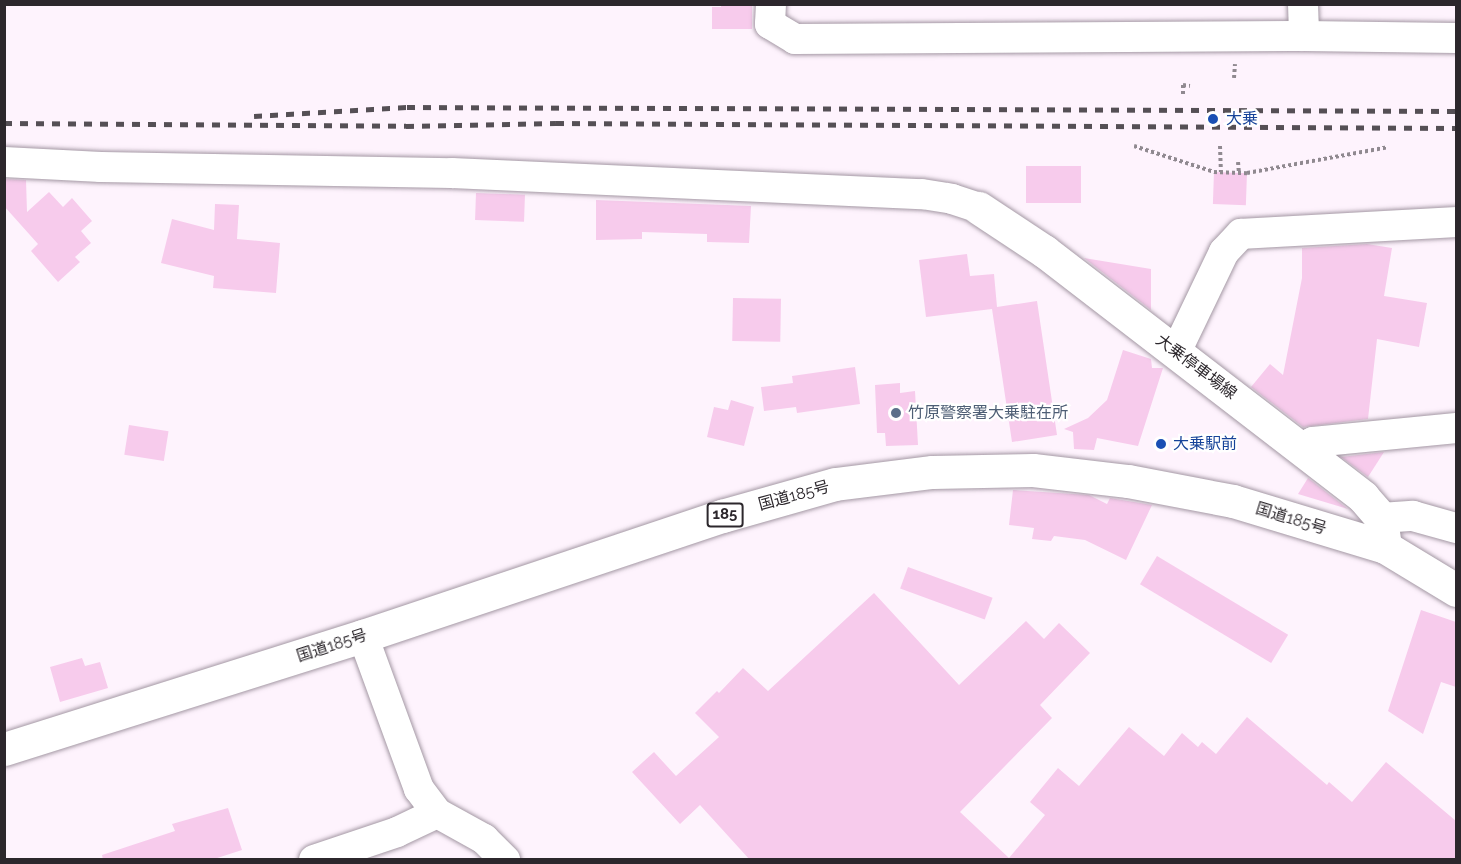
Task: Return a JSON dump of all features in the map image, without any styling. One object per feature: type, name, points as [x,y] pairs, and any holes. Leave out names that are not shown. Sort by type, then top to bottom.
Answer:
[{"type":"main road","name":"大乗停車場線","points":[[979,208],[1044,251],[1302,447],[1363,497],[1383,532]]},
{"type":"main road","name":"国道185号","points":[[4,749],[363,636],[722,516],[835,484],[932,472],[1033,470],[1128,481],[1383,532],[1456,590]]},
{"type":"street","points":[[771,4],[770,24],[795,39],[1304,36],[1456,38]]},
{"type":"street","points":[[1303,4],[1304,36]]},
{"type":"street","points":[[4,162],[101,167],[452,173],[922,194],[952,199],[979,208]]},
{"type":"street","points":[[1176,352],[1224,252],[1241,234],[1456,222]]},
{"type":"street","points":[[1302,447],[1313,442],[1456,428]]},
{"type":"street","points":[[1383,532],[1413,516],[1456,528]]},
{"type":"street","points":[[363,636],[419,789],[437,813],[484,839],[505,860]]},
{"type":"street","points":[[314,860],[397,832],[437,813]]},
{"type":"path","points":[[1183,94],[1183,85],[1190,86]]},
{"type":"path","points":[[1134,146],[1221,172],[1239,173],[1388,147]]},
{"type":"path","points":[[1220,146],[1221,172]]},
{"type":"path","points":[[1238,162],[1239,173]]},
{"type":"building","points":[[721,4],[752,4],[752,29],[712,29],[712,7],[721,7]]},
{"type":"building","points":[[1026,166],[1081,166],[1081,203],[1026,203]]},
{"type":"building","name":"大乗","points":[[1214,172],[1247,173],[1246,205],[1213,204]]},
{"type":"building","points":[[4,179],[26,180],[27,212],[49,192],[63,207],[72,198],[92,221],[81,231],[91,243],[75,257],[80,262],[58,282],[31,251],[38,244],[4,206]]},
{"type":"building","points":[[476,193],[525,195],[524,222],[475,220]]},
{"type":"building","points":[[596,200],[751,206],[749,243],[707,242],[707,234],[642,232],[642,239],[596,240]]},
{"type":"building","points":[[215,204],[239,205],[237,239],[280,243],[276,293],[213,288],[214,276],[161,263],[172,219],[214,230]]},
{"type":"building","points":[[1367,244],[1392,248],[1384,296],[1427,303],[1419,347],[1377,339],[1368,419],[1303,427],[1251,387],[1270,364],[1283,375],[1302,278],[1302,248]]},
{"type":"building","points":[[967,254],[970,276],[994,274],[997,307],[1037,301],[1057,435],[1012,442],[992,309],[926,317],[919,260]]},
{"type":"building","points":[[1084,258],[1151,269],[1151,310]]},
{"type":"building","points":[[733,298],[781,299],[780,342],[732,341]]},
{"type":"building","points":[[1123,350],[1151,359],[1152,368],[1163,368],[1138,446],[1097,438],[1094,450],[1074,449],[1073,432],[1064,429],[1088,418],[1107,400]]},
{"type":"building","points":[[855,367],[860,404],[797,413],[796,407],[764,411],[761,387],[793,383],[792,376]]},
{"type":"building","name":"竹原警察署大乗駐在所","points":[[900,383],[900,393],[915,391],[918,445],[886,446],[885,433],[877,433],[875,385]]},
{"type":"building","points":[[731,400],[754,407],[744,446],[707,437],[714,407],[728,410]]},
{"type":"building","points":[[129,425],[169,431],[164,461],[124,455]]},
{"type":"building","points":[[1384,452],[1368,477],[1341,457]]},
{"type":"building","points":[[1308,478],[1348,509],[1298,494]]},
{"type":"building","points":[[1013,490],[1089,495],[1107,504],[1110,498],[1152,505],[1126,560],[1085,540],[1054,536],[1051,541],[1032,539],[1034,528],[1009,525]]},
{"type":"building","points":[[1157,556],[1288,635],[1271,663],[1140,584]]},
{"type":"building","points":[[908,567],[993,598],[985,619],[900,589]]},
{"type":"building","points":[[874,593],[959,685],[1026,621],[1044,639],[1059,623],[1090,653],[1040,705],[1052,718],[960,812],[1009,858],[1045,815],[1030,802],[1058,768],[1079,786],[1129,727],[1164,756],[1182,733],[1198,747],[1202,742],[1216,754],[1247,717],[1327,785],[1329,782],[1352,802],[1386,762],[1456,821],[1456,860],[750,860],[700,805],[680,824],[632,772],[654,752],[676,776],[719,737],[695,713],[717,691],[719,693],[743,668],[768,691]]},
{"type":"building","points":[[1421,610],[1456,622],[1456,687],[1441,682],[1423,734],[1388,711]]},
{"type":"building","points":[[82,658],[85,666],[100,662],[108,688],[60,702],[50,667]]},
{"type":"building","points":[[228,808],[242,850],[211,860],[103,860],[102,855],[175,831],[172,824]]},
{"type":"railway","points":[[254,116],[407,107],[1456,111]]},
{"type":"railway","points":[[4,123],[406,126],[556,123],[1456,128]]},
{"type":"place","name":"大乗","points":[[1213,119]]},
{"type":"place","name":"竹原警察署大乗駐在所","points":[[896,413]]},
{"type":"place","name":"大乗駅前","points":[[1161,444]]}]
